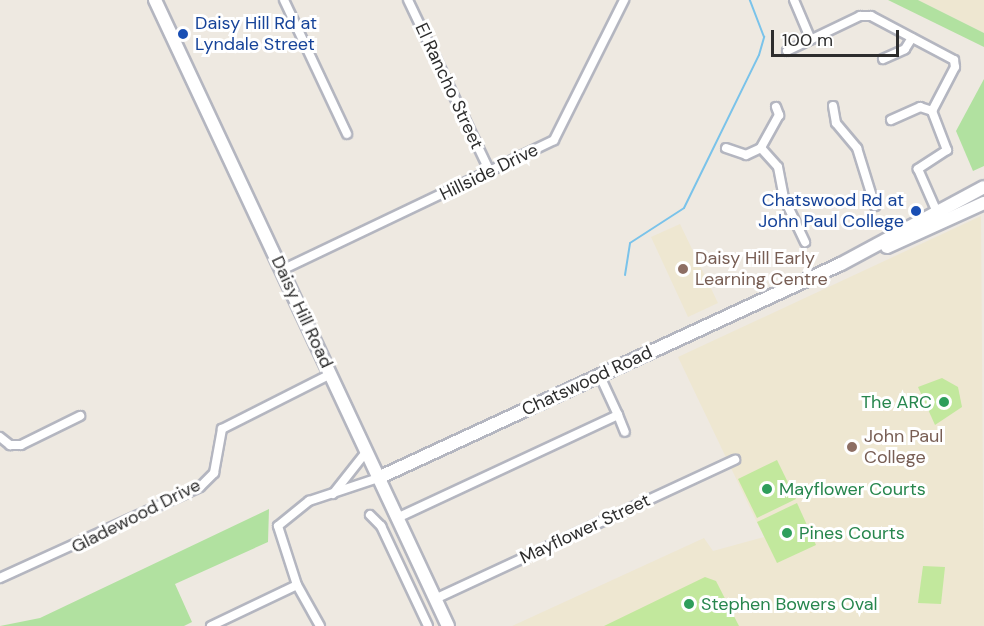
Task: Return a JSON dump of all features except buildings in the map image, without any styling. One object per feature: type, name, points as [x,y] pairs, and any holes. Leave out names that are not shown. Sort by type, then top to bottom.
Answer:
[{"type":"main road","name":"Daisy Hill Road","points":[[155,0],[448,626]]},
{"type":"main road","name":"Chatswood Road","points":[[841,264],[936,210],[984,187]]},
{"type":"main road","name":"Chatswood Road","points":[[378,478],[841,264],[984,203]]},
{"type":"street","points":[[284,0],[347,134]]},
{"type":"street","name":"El Rancho Street","points":[[408,0],[490,172]]},
{"type":"street","name":"Hillside Drive","points":[[282,270],[554,140],[624,0]]},
{"type":"street","points":[[794,0],[811,40]]},
{"type":"street","points":[[787,51],[865,15],[956,63],[932,111]]},
{"type":"street","points":[[883,59],[905,49],[912,38]]},
{"type":"street","points":[[833,106],[836,123],[857,148],[875,206]]},
{"type":"street","points":[[726,148],[746,155],[761,147],[779,115],[776,107]]},
{"type":"street","points":[[891,120],[920,107],[932,111],[948,147],[918,169],[936,210]]},
{"type":"street","points":[[761,147],[778,167],[784,198],[805,242]]},
{"type":"street","name":"Gladewood Drive","points":[[0,578],[200,488],[214,473],[222,429],[331,374]]},
{"type":"street","points":[[599,374],[626,432]]},
{"type":"street","points":[[397,518],[618,415]]},
{"type":"street","points":[[0,436],[10,445],[21,445],[80,416]]},
{"type":"street","points":[[333,494],[366,452]]},
{"type":"street","name":"Mayflower Street","points":[[435,599],[735,460]]},
{"type":"street","name":"Chatswood Road","points":[[297,585],[277,532],[282,519],[298,507],[378,478]]},
{"type":"street","points":[[370,515],[381,526],[428,626]]},
{"type":"street","points":[[211,626],[297,585],[320,626]]},
{"type":"shaded area","points":[[918,0],[984,0],[984,33]]},
{"type":"shaded area","name":"John Paul College","points":[[981,216],[984,626],[512,626],[704,538],[713,551],[764,537],[678,357]]},
{"type":"shaded area","name":"Daisy Hill Early Learning Centre","points":[[680,224],[718,303],[688,317],[651,237]]},
{"type":"green space","points":[[888,0],[918,0],[984,33],[984,47]]},
{"type":"green space","points":[[984,79],[984,166],[973,171],[956,131]]},
{"type":"green space","name":"The ARC","points":[[942,378],[958,387],[962,407],[935,425],[918,387]]},
{"type":"green space","name":"Mayflower Courts","points":[[777,460],[796,499],[757,518],[738,479]]},
{"type":"green space","name":"Pines Courts","points":[[797,503],[816,545],[777,563],[757,522]]},
{"type":"green space","points":[[269,509],[268,542],[175,584],[192,622],[184,626],[0,626],[40,618]]},
{"type":"green space","points":[[923,566],[945,567],[941,604],[918,603]]},
{"type":"green space","name":"Stephen Bowers Oval","points":[[705,577],[716,581],[739,626],[604,626]]},
{"type":"waterway","points":[[625,275],[630,243],[684,208],[759,55],[764,37],[750,0]]},
{"type":"place","name":"Daisy Hill Rd at Lyndale Street","points":[[183,34]]},
{"type":"place","name":"Chatswood Rd at John Paul College","points":[[916,211]]},
{"type":"place","name":"Daisy Hill Early Learning Centre","points":[[683,269]]},
{"type":"place","name":"The ARC","points":[[944,402]]},
{"type":"place","name":"John Paul College","points":[[852,447]]},
{"type":"place","name":"Mayflower Courts","points":[[767,489]]},
{"type":"place","name":"Pines Courts","points":[[787,533]]},
{"type":"place","name":"Stephen Bowers Oval","points":[[689,604]]}]
